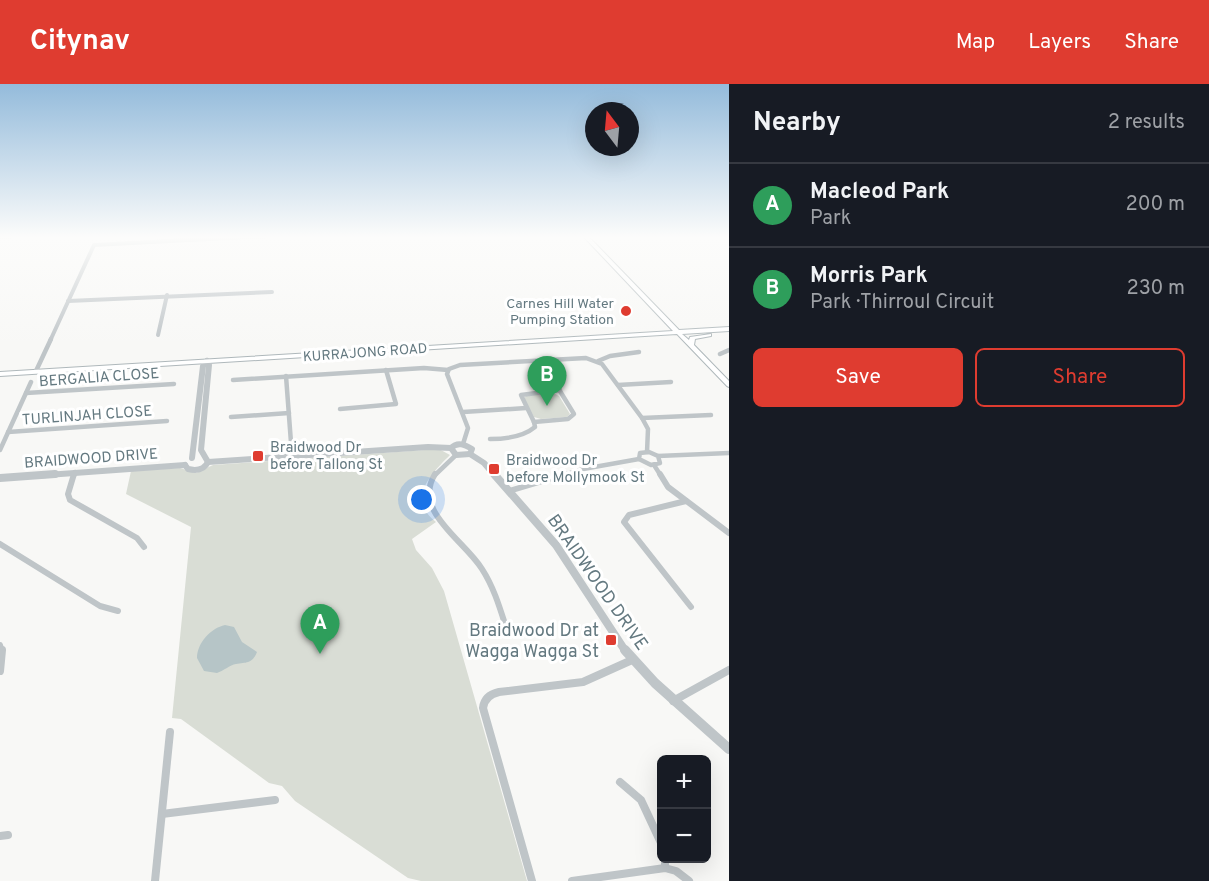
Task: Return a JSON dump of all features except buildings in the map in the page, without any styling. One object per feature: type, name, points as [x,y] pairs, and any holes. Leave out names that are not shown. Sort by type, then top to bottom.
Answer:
[{"type":"main road","points":[[621,273],[729,385]]},
{"type":"main road","points":[[691,345],[692,338],[728,329]]},
{"type":"main road","name":"KURRAJONG ROAD","points":[[0,374],[728,329]]},
{"type":"street","points":[[36,371],[81,273]]},
{"type":"street","points":[[68,301],[272,292]]},
{"type":"street","points":[[159,335],[167,295]]},
{"type":"street","points":[[720,354],[729,350]]},
{"type":"street","points":[[598,361],[610,356],[639,352]]},
{"type":"street","points":[[233,380],[432,367],[448,370],[457,365],[586,358],[598,361],[642,418],[648,429],[647,452]]},
{"type":"street","points":[[534,422],[572,417],[573,412],[541,360]]},
{"type":"street","points":[[185,465],[192,458],[195,447],[203,366],[207,361]]},
{"type":"street","points":[[206,460],[201,450],[209,366],[207,361]]},
{"type":"street","points":[[340,409],[396,404],[386,370]]},
{"type":"street","points":[[192,458],[206,460],[428,447],[451,448],[454,445],[464,444],[468,428],[447,374],[448,370]]},
{"type":"street","points":[[286,376],[292,456]]},
{"type":"street","points":[[618,385],[671,381]]},
{"type":"street","points":[[0,450],[31,382]]},
{"type":"street","name":"BERGALIA CLOSE","points":[[26,393],[174,384]]},
{"type":"street","points":[[490,438],[502,438],[531,431],[534,428],[534,422],[520,396],[560,390]]},
{"type":"street","points":[[463,412],[526,408]]},
{"type":"street","points":[[231,417],[289,412]]},
{"type":"street","points":[[642,418],[700,413],[711,415]]},
{"type":"street","name":"TURLINJAH CLOSE","points":[[8,432],[167,421]]},
{"type":"street","name":"BRAIDWOOD DRIVE","points":[[464,444],[471,447],[470,454],[484,463],[555,543],[574,571],[595,610],[632,660],[674,701],[729,749]]},
{"type":"street","points":[[451,448],[456,455]]},
{"type":"street","points":[[639,459],[640,453],[647,452],[658,456],[729,453]]},
{"type":"street","points":[[470,454],[456,455],[437,472],[430,483],[428,502],[436,518],[462,542],[479,564],[495,591],[505,624]]},
{"type":"street","points":[[509,491],[583,469],[639,459],[646,464],[654,465],[660,463],[658,456]]},
{"type":"street","name":"BRAIDWOOD DRIVE","points":[[0,478],[185,465],[191,470],[199,470],[206,467],[206,460]]},
{"type":"street","points":[[654,465],[668,487],[729,533]]},
{"type":"street","points":[[75,472],[68,494],[70,500],[137,538],[144,547]]},
{"type":"street","points":[[686,501],[629,515],[624,522],[691,608]]},
{"type":"street","points":[[0,544],[100,606],[118,611]]},
{"type":"street","points":[[0,645],[3,655],[0,671]]},
{"type":"street","points":[[532,881],[483,708],[484,701],[495,693],[583,682],[632,660]]},
{"type":"street","points":[[674,701],[729,670]]},
{"type":"street","points":[[155,881],[170,732]]},
{"type":"street","points":[[620,782],[641,800],[657,834]]},
{"type":"street","points":[[162,814],[275,800]]},
{"type":"street","points":[[572,881],[665,863],[689,881]]},
{"type":"shaded area","points":[[553,393],[559,396],[570,414],[567,417],[541,419],[534,417],[524,398],[527,395]]},
{"type":"shaded area","points":[[439,449],[450,455],[429,478],[422,496],[427,513],[436,522],[412,539],[416,550],[432,568],[444,591],[527,881],[421,881],[408,878],[295,801],[282,786],[269,783],[181,719],[172,718],[191,527],[126,494],[131,471],[180,468],[196,473],[213,465]]},
{"type":"shaded area","points":[[225,625],[234,627],[242,642],[257,652],[249,662],[234,665],[217,673],[204,671],[197,658],[199,647],[210,633]]},
{"type":"place","name":"Carnes Hill Water Pumping Station","points":[[626,311]]},
{"type":"place","name":"Morris Park","points":[[547,406]]},
{"type":"place","name":"Braidwood Dr before Tallong St","points":[[258,456]]},
{"type":"place","name":"Braidwood Dr before Mollymook St","points":[[494,469]]},
{"type":"place","name":"Braidwood Dr at Wagga Wagga St","points":[[611,640]]},
{"type":"place","name":"Macleod Park","points":[[320,654]]}]
